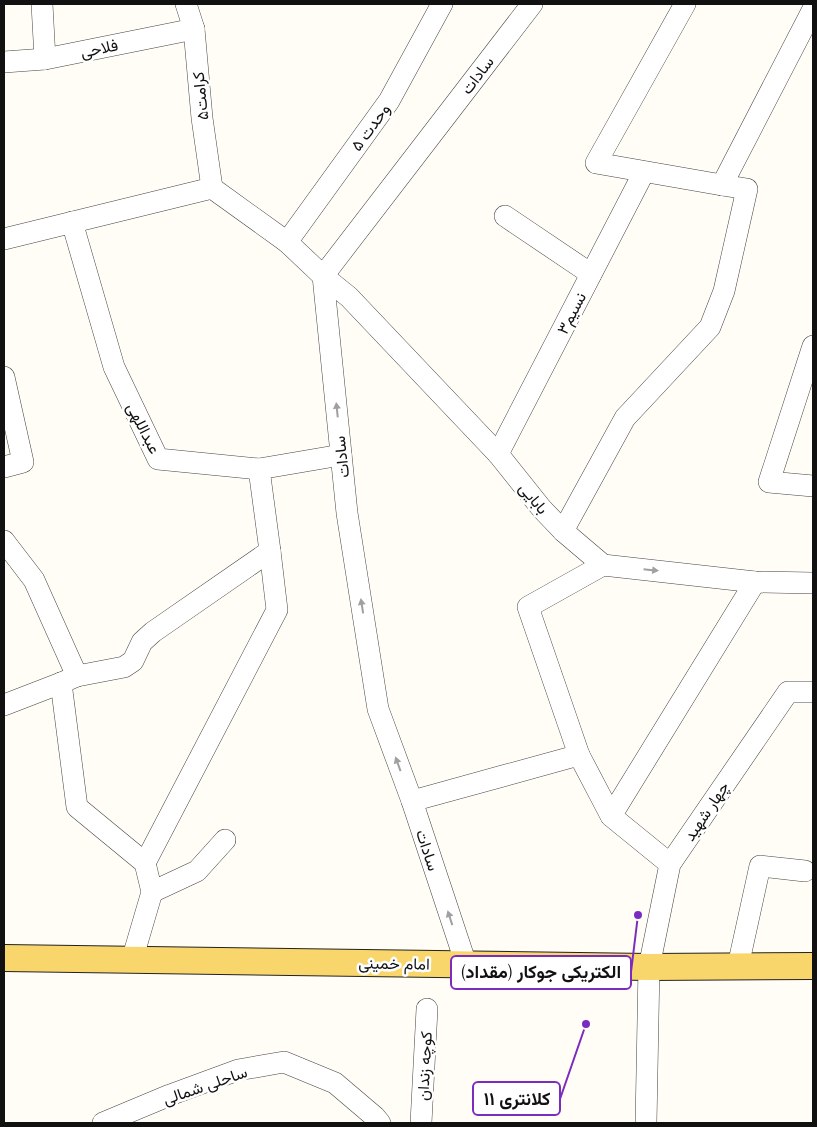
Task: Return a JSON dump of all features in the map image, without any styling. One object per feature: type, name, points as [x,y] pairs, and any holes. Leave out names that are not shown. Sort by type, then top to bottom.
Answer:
[{"type":"main road","name":"امام خمینی","points":[[4,958],[649,967],[813,966]]},
{"type":"street","points":[[42,4],[45,59]]},
{"type":"street","name":"کرامت۵","points":[[186,4],[194,29],[202,118],[212,188]]},
{"type":"street","name":"وحدت ۵","points":[[287,242],[389,101],[442,4]]},
{"type":"street","name":"سادات","points":[[466,964],[412,801],[378,709],[347,513],[323,276],[532,4]]},
{"type":"street","points":[[563,531],[625,418],[710,328],[724,291],[747,189],[596,163],[685,4]]},
{"type":"street","points":[[722,185],[813,9]]},
{"type":"street","name":"فلاحی","points":[[4,62],[45,59],[194,29]]},
{"type":"street","name":"نسیم۳","points":[[498,454],[644,172]]},
{"type":"street","points":[[4,239],[212,188]]},
{"type":"street","name":"بابایی","points":[[212,188],[287,242],[323,276],[348,296],[498,454],[542,509],[563,531],[603,565]]},
{"type":"street","points":[[505,216],[591,274]]},
{"type":"street","name":"عبداللهی","points":[[72,222],[114,367],[158,459],[259,469],[341,455]]},
{"type":"street","points":[[813,346],[770,482],[813,486]]},
{"type":"street","points":[[4,377],[23,462],[4,467]]},
{"type":"street","points":[[145,863],[277,610],[259,469]]},
{"type":"street","points":[[4,541],[34,580],[69,680],[77,807],[145,863],[152,892],[132,960]]},
{"type":"street","points":[[4,704],[69,680],[124,667],[133,661],[142,642],[153,632],[270,552]]},
{"type":"street","points":[[670,864],[612,816],[580,755],[528,607],[603,565],[755,582],[813,583]]},
{"type":"street","points":[[612,816],[755,582]]},
{"type":"street","name":"چهار شهید","points":[[646,1123],[649,967],[670,864],[788,692],[813,692]]},
{"type":"street","points":[[412,801],[580,755]]},
{"type":"street","points":[[152,892],[197,871],[225,840]]},
{"type":"street","points":[[738,966],[760,866],[806,871]]},
{"type":"street","name":"کوچه زندان","points":[[421,1123],[427,1009]]},
{"type":"street","name":"ساحلی شمالی","points":[[103,1123],[238,1070],[284,1062],[335,1082],[380,1123]]},
{"type":"place","name":"الکتریکی جوکار (مقداد)","points":[[638,915]]},
{"type":"place","name":"کلانتری ۱۱","points":[[586,1024]]}]
